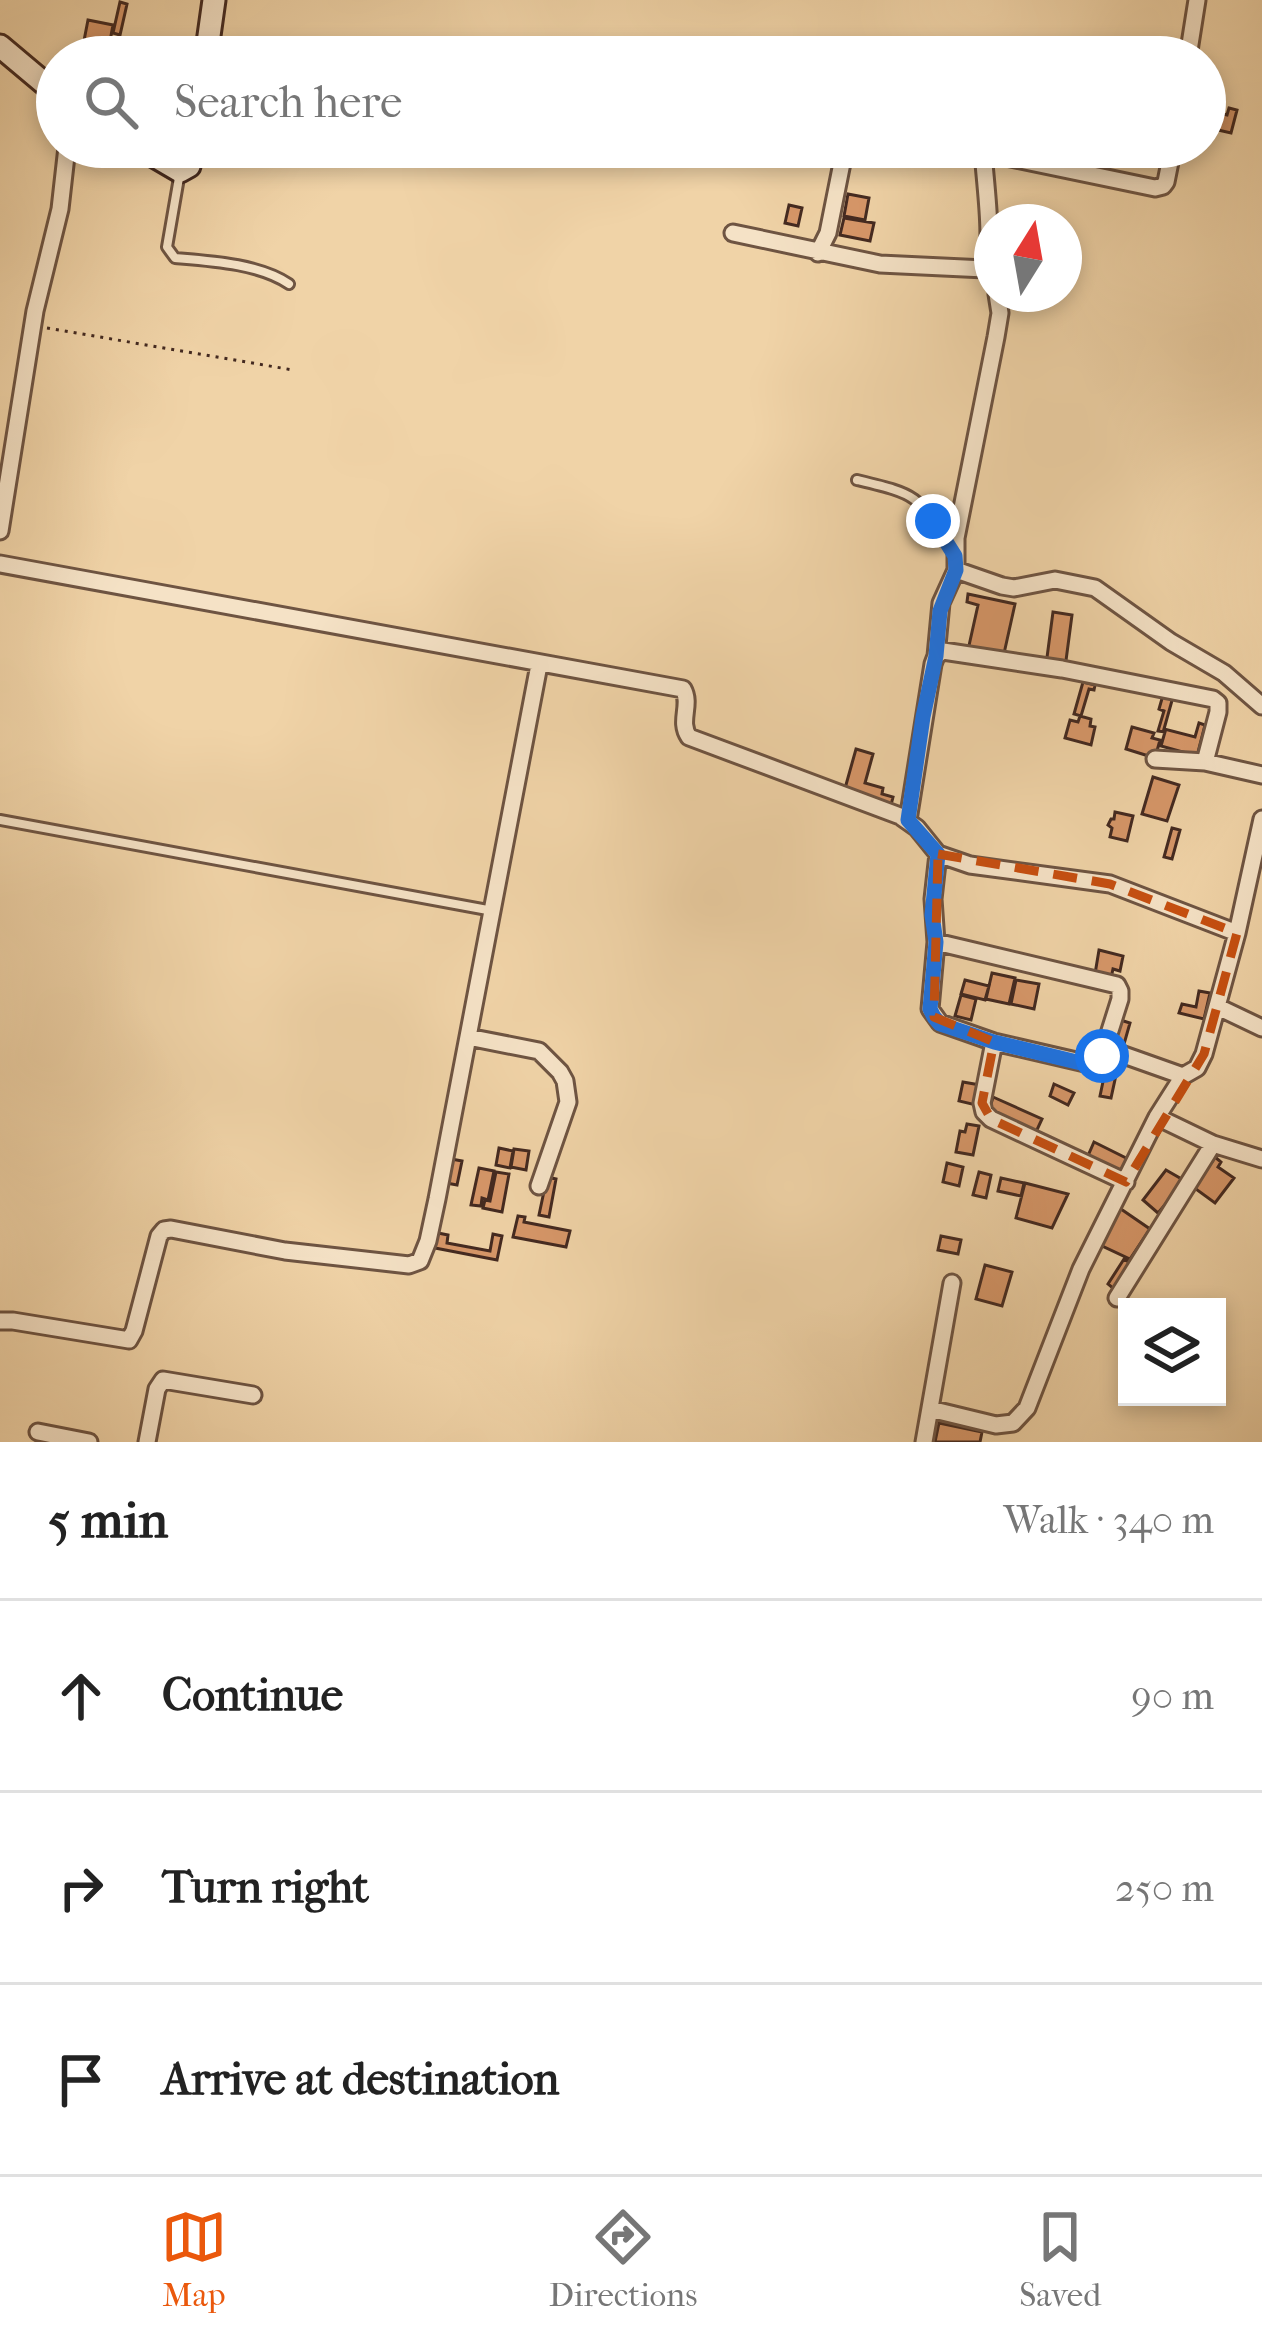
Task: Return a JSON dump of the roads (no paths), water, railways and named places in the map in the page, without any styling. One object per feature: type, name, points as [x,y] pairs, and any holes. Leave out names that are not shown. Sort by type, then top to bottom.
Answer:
[{"type":"main road","points":[[209,36],[214,0]]},
{"type":"main road","points":[[0,46],[36,76]]},
{"type":"main road","points":[[175,168],[185,168]]},
{"type":"street","points":[[1191,36],[1197,0]]},
{"type":"street","points":[[0,531],[65,168]]},
{"type":"street","points":[[818,253],[829,227],[841,168]]},
{"type":"street","points":[[984,168],[986,204]]},
{"type":"street","points":[[1062,168],[1155,188],[1166,182],[1169,168]]},
{"type":"street","points":[[733,233],[880,265],[974,269]]},
{"type":"street","points":[[908,820],[941,603],[956,563],[956,538],[1000,312]]},
{"type":"street","points":[[956,563],[1002,586],[1055,580],[1095,588],[1224,673],[1262,706]]},
{"type":"street","points":[[0,564],[682,689],[687,700],[682,725],[689,737],[908,820],[938,854],[970,865],[1111,884],[1237,933]]},
{"type":"street","points":[[936,656],[950,651],[1213,699],[1218,712],[1204,762]]},
{"type":"street","points":[[0,1321],[129,1340],[159,1237],[171,1228],[285,1251],[416,1264],[428,1240],[539,665]]},
{"type":"street","points":[[1155,759],[1204,762],[1262,775]]},
{"type":"street","points":[[930,1409],[996,1425],[1012,1423],[1027,1408],[1081,1269],[1157,1118],[1183,1076],[1197,1068],[1204,1054],[1257,865],[1262,819]]},
{"type":"street","points":[[936,942],[1117,985],[1120,999],[1102,1056],[1085,1064],[994,1042],[940,1024],[934,1017],[930,1009],[936,942],[932,915],[938,854]]},
{"type":"street","points":[[1218,1007],[1262,1028]]},
{"type":"street","points":[[468,1037],[539,1051],[565,1082],[568,1102],[539,1186]]},
{"type":"street","points":[[994,1042],[983,1112],[1126,1182]]},
{"type":"street","points":[[1104,1048],[1183,1076]]},
{"type":"street","points":[[1157,1118],[1213,1144],[1262,1159]]},
{"type":"street","points":[[1117,1298],[1213,1144]]},
{"type":"street","points":[[924,1442],[952,1283]]},
{"type":"street","points":[[147,1442],[164,1380],[254,1395]]},
{"type":"street","points":[[38,1432],[89,1442]]},
{"type":"lane","points":[[180,171],[167,247],[175,258],[274,275],[290,284]]},
{"type":"lane","points":[[856,480],[912,496],[927,510],[956,563]]},
{"type":"lane","points":[[0,820],[493,911]]}]
